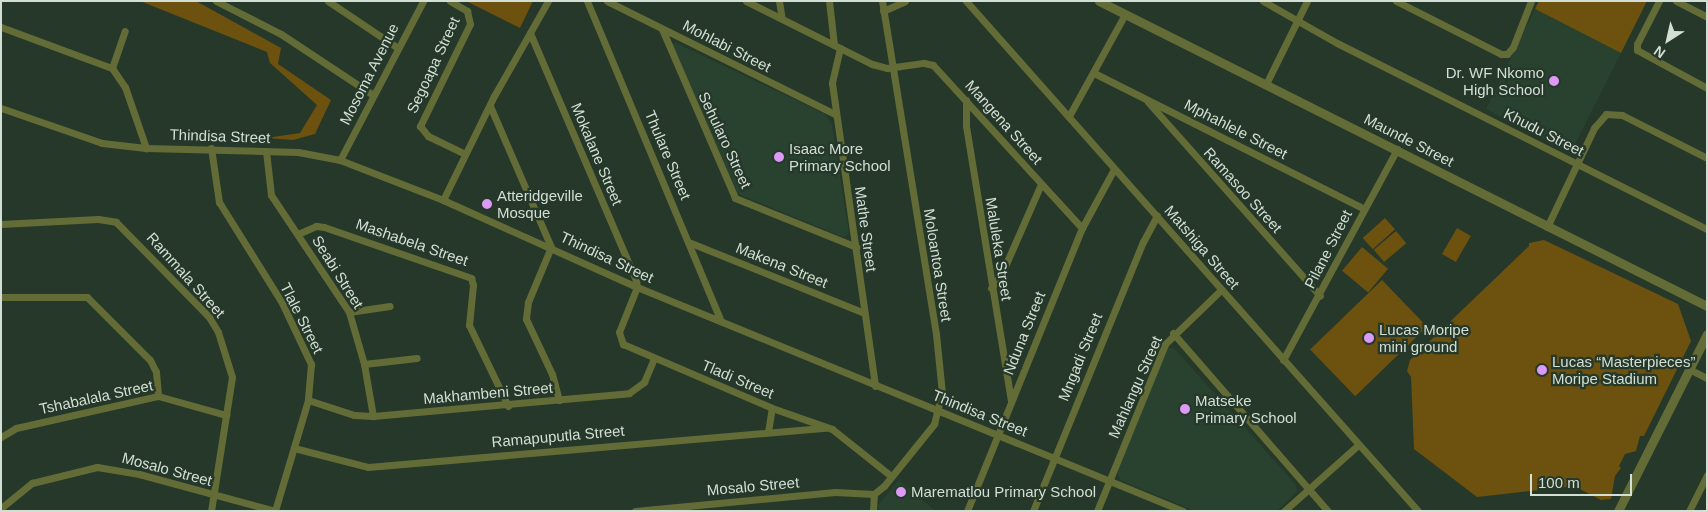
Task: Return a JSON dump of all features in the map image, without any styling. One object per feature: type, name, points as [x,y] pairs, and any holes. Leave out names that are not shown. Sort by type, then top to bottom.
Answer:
[{"type":"street","points":[[216,1],[275,30],[373,95]]},
{"type":"street","points":[[328,1],[398,48]]},
{"type":"street","name":"Mosoma Avenue","points":[[340,160],[423,1]]},
{"type":"street","name":"Segoapa Street","points":[[450,1],[467,11],[470,24],[420,126],[428,136],[465,154]]},
{"type":"street","points":[[443,200],[490,106],[548,1]]},
{"type":"street","name":"Thulare Street","points":[[587,1],[690,243],[721,321]]},
{"type":"street","name":"Mohlabi Street","points":[[607,1],[835,114]]},
{"type":"street","points":[[746,1],[872,64],[892,68]]},
{"type":"street","points":[[779,1],[782,19]]},
{"type":"street","points":[[828,1],[837,47]]},
{"type":"street","name":"Moloantoa Street","points":[[874,494],[926,435],[939,411],[939,357],[882,1]]},
{"type":"street","points":[[883,11],[905,1]]},
{"type":"street","name":"Matshiga Street","points":[[966,1],[1418,511]]},
{"type":"street","name":"Maunde Street","points":[[1099,1],[1707,306]]},
{"type":"street","name":"Khudu Street","points":[[1263,1],[1297,21],[1707,229]]},
{"type":"street","points":[[1266,84],[1307,1]]},
{"type":"street","points":[[1396,1],[1501,54],[1512,49],[1522,29],[1531,1]]},
{"type":"street","points":[[1658,1],[1637,44],[1639,53],[1707,88]]},
{"type":"street","points":[[1676,1],[1707,17]]},
{"type":"street","points":[[1069,116],[1125,14]]},
{"type":"street","points":[[1,26],[112,68],[125,87],[146,148]]},
{"type":"street","name":"Sehularo Street","points":[[662,29],[735,198],[856,247]]},
{"type":"street","points":[[112,68],[126,31]]},
{"type":"street","name":"Mokalane Street","points":[[530,33],[636,287]]},
{"type":"street","name":"Mathe Street","points":[[837,47],[832,72],[835,114],[875,386]]},
{"type":"street","name":"Mangena Street","points":[[892,68],[924,63],[933,65],[1082,228]]},
{"type":"street","name":"Mphahlele Street","points":[[1094,73],[1364,208]]},
{"type":"street","name":"Maluleka Street","points":[[966,100],[964,118],[1011,402]]},
{"type":"street","name":"Ramasoo Street","points":[[1147,100],[1320,296]]},
{"type":"street","points":[[490,106],[551,247],[528,302],[526,319],[552,374],[559,400]]},
{"type":"street","name":"Thindisa Street","points":[[1,108],[94,141],[146,148],[211,148],[313,153],[340,160],[443,200],[551,247],[636,287],[1183,511]]},
{"type":"street","points":[[1547,227],[1598,122],[1611,112],[1622,115],[1707,158]]},
{"type":"street","name":"Tlale Street","points":[[211,148],[219,202],[282,304],[308,356],[312,378],[308,400],[275,511]]},
{"type":"street","name":"Pilane Street","points":[[1283,360],[1320,296],[1364,208],[1397,149]]},
{"type":"street","name":"Seabi Street","points":[[266,151],[271,195],[349,312],[364,364],[372,416]]},
{"type":"street","name":"Nduna Street","points":[[967,511],[1082,228],[1114,169]]},
{"type":"street","points":[[991,288],[1002,273],[1041,184]]},
{"type":"street","name":"Mngadi Street","points":[[1032,511],[1143,242],[1158,216]]},
{"type":"street","name":"Rammala Street","points":[[1,224],[98,219],[120,225],[215,327],[231,372],[215,496],[211,511]]},
{"type":"street","name":"Mashabela Street","points":[[298,234],[316,226],[334,230],[470,278],[473,285],[469,325],[508,406]]},
{"type":"street","name":"Makena Street","points":[[690,243],[864,313]]},
{"type":"street","name":"Tladi Street","points":[[636,287],[620,338],[627,347],[772,408],[828,428],[891,476]]},
{"type":"street","name":"Mahlangu Street","points":[[1097,511],[1161,353],[1174,334],[1221,290]]},
{"type":"street","points":[[1,297],[87,298],[150,360],[156,372],[158,396]]},
{"type":"street","points":[[349,312],[390,306]]},
{"type":"street","points":[[1174,334],[1328,511]]},
{"type":"street","points":[[1618,511],[1707,334]]},
{"type":"street","points":[[364,364],[417,358]]},
{"type":"street","name":"Makhambeni Street","points":[[308,400],[354,416],[508,406],[559,400],[634,391],[644,382],[654,359]]},
{"type":"street","points":[[1689,369],[1707,378]]},
{"type":"street","name":"Tshabalala Street","points":[[1,437],[16,428],[158,396],[226,415]]},
{"type":"street","points":[[768,432],[772,408]]},
{"type":"street","name":"Ramapuputla Street","points":[[294,448],[368,467],[828,428]]},
{"type":"street","points":[[1284,511],[1358,445]]},
{"type":"street","name":"Mosalo Street","points":[[1,508],[32,483],[97,467],[130,471],[275,511]]},
{"type":"street","points":[[1689,511],[1707,475]]},
{"type":"street","name":"Mosalo Street","points":[[635,511],[834,492],[874,494]]},
{"type":"street","points":[[872,511],[874,494]]},
{"type":"shaded area","points":[[140,1],[196,1],[281,48],[278,64],[331,100],[315,134],[293,140],[266,138],[300,133],[317,105],[270,63],[267,52]]},
{"type":"shaded area","points":[[466,1],[533,1],[520,28]]},
{"type":"shaded area","points":[[1539,1],[1647,1],[1621,53],[1535,9]]},
{"type":"shaded area","name":"Dr. WF Nkomo High School","points":[[1535,9],[1621,53],[1572,150],[1568,152],[1486,109]]},
{"type":"shaded area","name":"Isaac More Primary School","points":[[676,43],[825,114],[832,125],[849,234],[843,237],[738,194],[672,44]]},
{"type":"shaded area","points":[[1385,218],[1395,229],[1373,249],[1363,238]]},
{"type":"shaded area","points":[[1457,228],[1471,236],[1456,262],[1442,254]]},
{"type":"shaded area","points":[[1396,231],[1406,243],[1384,262],[1374,250]]},
{"type":"shaded area","name":"Lucas “Masterpieces” Moripe Stadium","points":[[1544,240],[1678,304],[1691,341],[1644,436],[1640,436],[1636,451],[1625,454],[1619,466],[1621,468],[1615,476],[1611,499],[1601,500],[1574,486],[1477,497],[1414,449],[1411,377],[1407,371],[1410,360],[1529,246],[1529,243]]},
{"type":"shaded area","points":[[1362,247],[1388,269],[1368,293],[1342,271]]},
{"type":"shaded area","name":"Lucas Moripe mini ground","points":[[1382,280],[1427,327],[1355,396],[1310,349]]},
{"type":"shaded area","name":"Matseke Primary School","points":[[1167,348],[1174,348],[1296,485],[1297,492],[1277,511],[1195,511],[1120,480],[1117,471]]},
{"type":"shaded area","name":"Marematlou Primary School","points":[[899,480],[935,511],[879,511],[878,505]]},
{"type":"place","name":"Dr. WF Nkomo High School","points":[[1554,81]]},
{"type":"place","name":"Isaac More Primary School","points":[[779,157]]},
{"type":"place","name":"Atteridgeville Mosque","points":[[487,204]]},
{"type":"place","name":"Lucas Moripe mini ground","points":[[1369,338]]},
{"type":"place","name":"Lucas “Masterpieces” Moripe Stadium","points":[[1542,370]]},
{"type":"place","name":"Matseke Primary School","points":[[1185,409]]},
{"type":"place","name":"Marematlou Primary School","points":[[901,492]]}]
